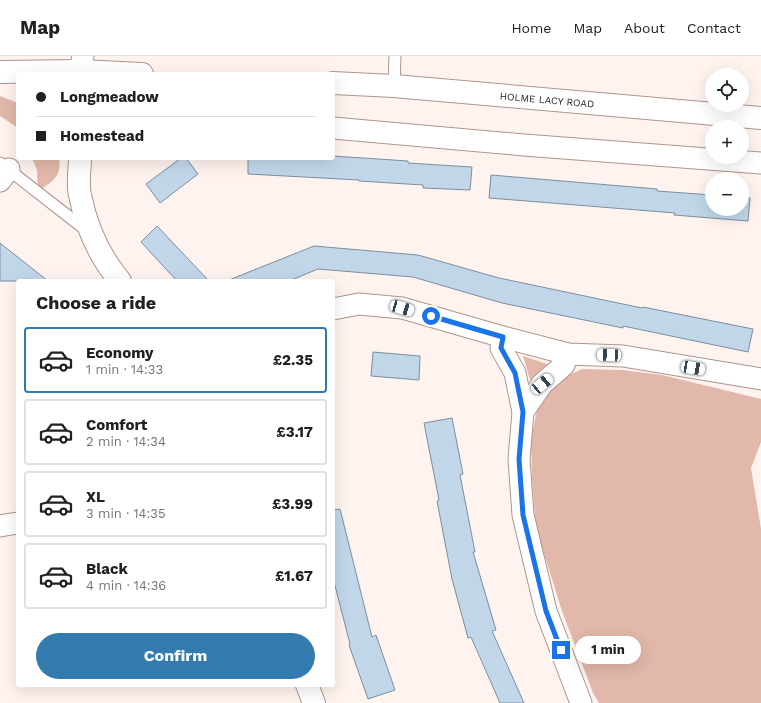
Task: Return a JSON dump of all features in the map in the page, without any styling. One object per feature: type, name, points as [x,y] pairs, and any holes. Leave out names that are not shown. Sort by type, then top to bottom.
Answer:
[{"type":"street","points":[[0,72],[81,67],[125,72]]},
{"type":"street","name":"HOLME LACY ROAD","points":[[335,83],[394,86],[761,118]]},
{"type":"street","points":[[335,128],[524,146],[761,163]]},
{"type":"street","points":[[80,160],[79,194],[91,234],[118,279]]},
{"type":"street","points":[[335,309],[359,304],[402,308],[568,354],[623,356],[761,379]]},
{"type":"street","points":[[503,337],[501,348],[515,373],[523,412],[519,459],[523,515],[546,611],[581,703]]},
{"type":"street","points":[[523,412],[542,384],[564,366],[568,354]]},
{"type":"street","points":[[0,526],[16,523]]},
{"type":"street","points":[[308,687],[314,703]]},
{"type":"lane","points":[[394,86],[395,56]]},
{"type":"lane","points":[[3,171],[91,234]]},
{"type":"shaded area","points":[[0,96],[16,102],[16,127],[0,116]]},
{"type":"shaded area","points":[[33,160],[59,160],[59,170],[55,178],[52,182],[38,191],[37,170]]},
{"type":"shaded area","points":[[523,356],[550,365],[531,383]]},
{"type":"shaded area","points":[[582,369],[622,370],[662,375],[761,399],[761,442],[751,468],[761,529],[761,703],[599,703],[593,693],[562,611],[536,528],[532,479],[531,439],[537,410],[546,394],[561,379]]},
{"type":"building","points":[[335,156],[472,167],[470,190],[423,188],[423,185],[359,180],[248,174],[248,160],[335,160]]},
{"type":"building","points":[[178,160],[188,160],[198,174],[160,203],[146,184]]},
{"type":"building","points":[[491,175],[705,194],[705,216],[748,216],[748,221],[674,215],[675,213],[489,198]]},
{"type":"building","points":[[157,226],[207,279],[175,279],[141,242]]},
{"type":"building","points":[[0,243],[45,279],[16,279],[16,281],[0,281]]},
{"type":"building","points":[[314,246],[418,255],[499,278],[642,308],[753,329],[748,352],[502,303],[413,277],[318,269],[294,279],[232,279]]},
{"type":"building","points":[[373,352],[420,356],[419,380],[371,376]]},
{"type":"building","points":[[452,418],[463,474],[460,475],[475,552],[473,552],[496,630],[492,631],[524,703],[500,703],[471,637],[468,638],[452,579],[424,423]]},
{"type":"building","points":[[340,509],[372,637],[376,635],[395,690],[368,699],[349,645],[350,644],[335,586],[335,510]]},
{"type":"route","points":[[431,316],[503,337],[501,348],[515,373],[523,412],[519,459],[523,515],[546,611],[561,650]]}]
